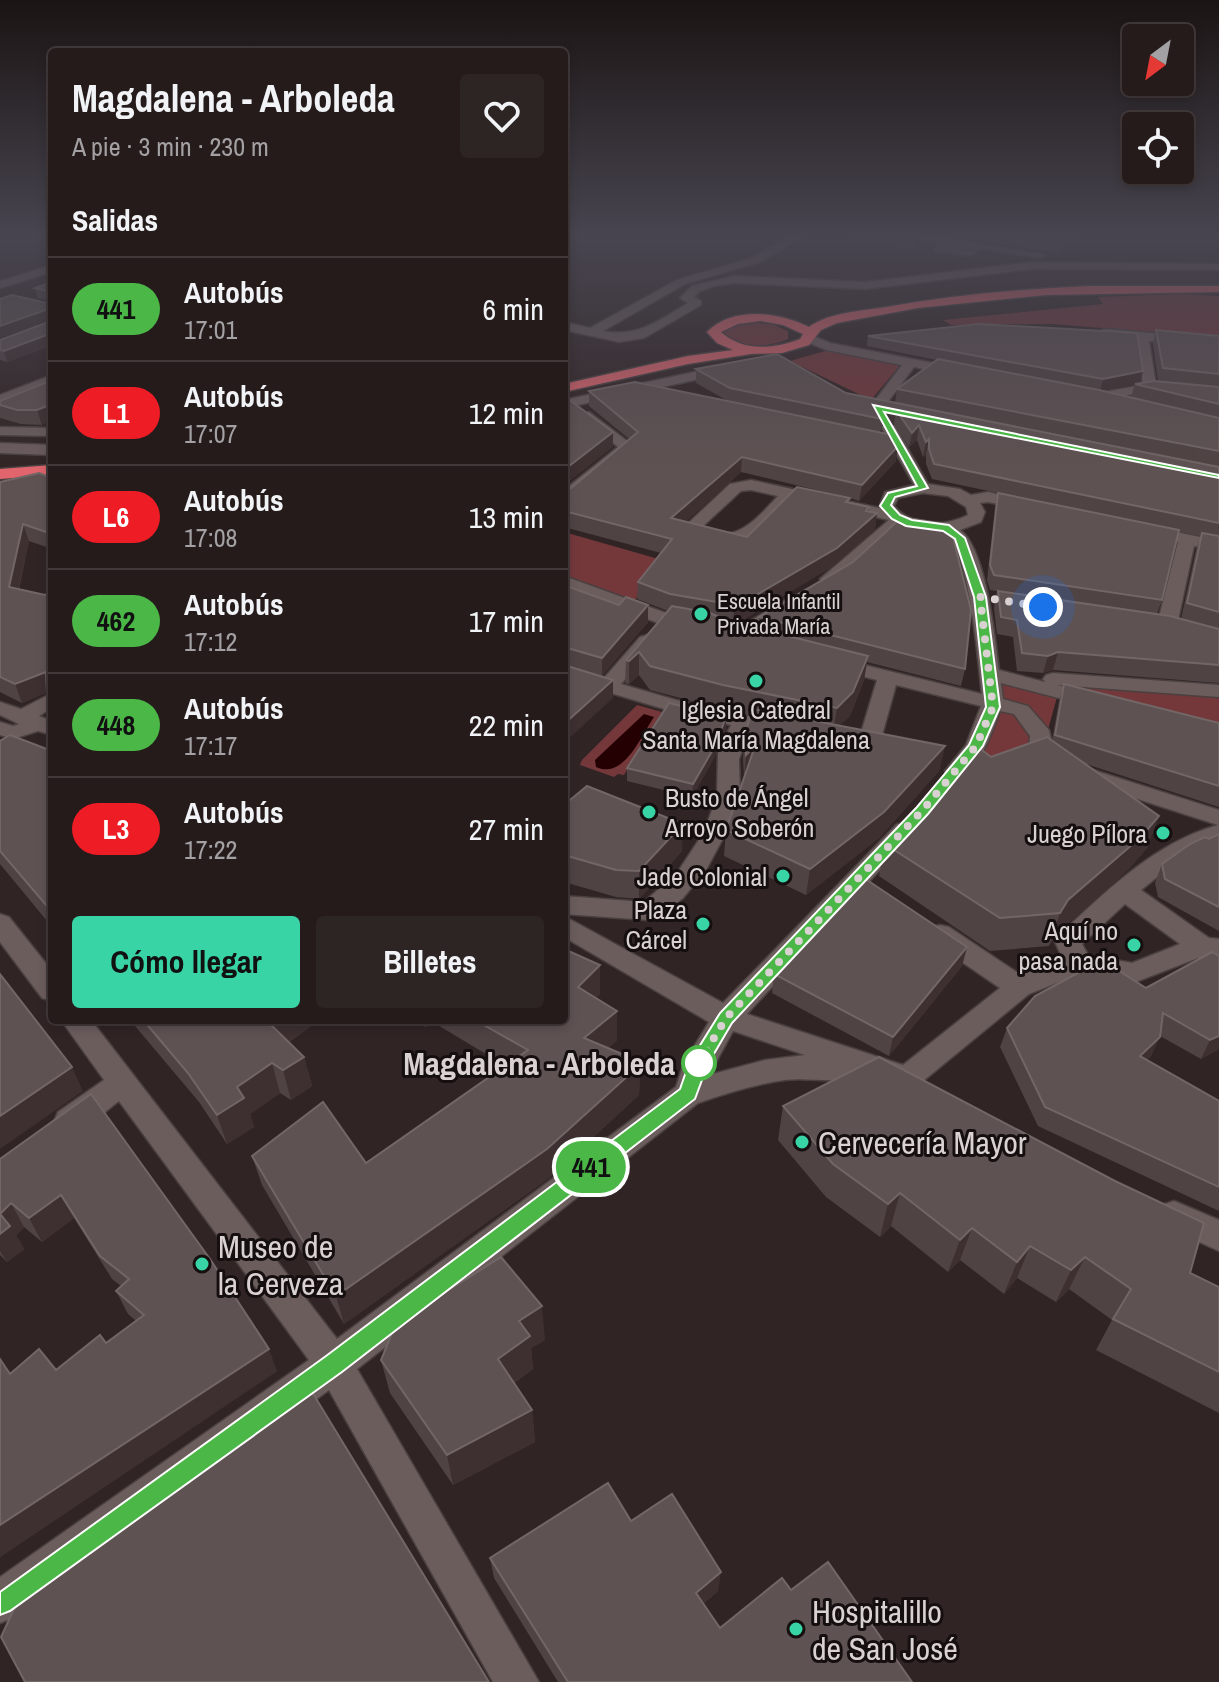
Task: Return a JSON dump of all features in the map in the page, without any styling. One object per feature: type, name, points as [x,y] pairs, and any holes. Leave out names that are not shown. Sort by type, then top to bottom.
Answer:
[{"type":"highway","points":[[698,339],[722,324],[742,319],[792,315]]},
{"type":"highway","points":[[568,397],[688,360],[787,348],[846,318],[862,315]]},
{"type":"highway","points":[[769,319],[799,325],[809,336]]},
{"type":"highway","points":[[713,332],[720,341],[758,350]]},
{"type":"highway","points":[[568,375],[684,345]]},
{"type":"highway","points":[[0,459],[48,458]]},
{"type":"highway","points":[[0,474],[48,470]]},
{"type":"street","points":[[592,332],[622,315]]},
{"type":"street","points":[[568,327],[619,338],[644,334],[676,315]]},
{"type":"street","points":[[1096,332],[1219,343]]},
{"type":"street","points":[[809,336],[820,345],[972,374]]},
{"type":"street","points":[[1142,336],[1150,388]]},
{"type":"street","points":[[864,339],[852,342],[851,347],[872,354]]},
{"type":"street","points":[[568,398],[636,389],[763,361],[784,361],[758,350]]},
{"type":"street","points":[[910,363],[877,406],[890,444],[923,488]]},
{"type":"street","points":[[0,400],[48,382]]},
{"type":"street","points":[[1096,397],[1150,388],[1219,395]]},
{"type":"street","points":[[636,389],[667,395]]},
{"type":"street","points":[[1081,394],[1131,406]]},
{"type":"street","points":[[568,400],[627,447],[568,495]]},
{"type":"street","points":[[0,431],[48,432]]},
{"type":"street","points":[[0,448],[48,450]]},
{"type":"street","points":[[0,484],[23,478],[33,471],[48,479]]},
{"type":"street","points":[[789,494],[745,538],[730,542],[699,535],[691,528],[736,487],[751,485],[898,518],[921,526],[946,528],[975,518],[977,512],[969,500]]},
{"type":"street","points":[[898,518],[886,506],[891,495],[923,488],[947,491],[969,500],[988,497],[1049,510]]},
{"type":"street","points":[[734,637],[843,571],[898,518]]},
{"type":"street","points":[[1126,526],[1219,546]]},
{"type":"street","points":[[942,788],[955,762],[976,746],[993,705],[988,598],[960,538],[946,528]]},
{"type":"street","points":[[1167,626],[1187,539]]},
{"type":"street","points":[[568,583],[665,619],[715,628],[734,637],[765,645]]},
{"type":"street","points":[[607,687],[665,619]]},
{"type":"street","points":[[811,657],[1021,710],[1039,726],[1042,738],[1034,758],[1017,769],[997,770],[955,762]]},
{"type":"street","points":[[568,674],[742,723],[805,734]]},
{"type":"street","points":[[990,674],[1219,691]]},
{"type":"street","points":[[990,674],[1111,706]]},
{"type":"street","points":[[888,678],[860,744],[896,752]]},
{"type":"street","points":[[0,728],[13,733],[37,723],[48,705]]},
{"type":"street","points":[[0,708],[37,723]]},
{"type":"street","points":[[568,905],[648,911],[657,907],[687,877],[714,837],[729,798],[726,760],[742,723]]},
{"type":"street","points":[[1034,758],[1219,818]]},
{"type":"street","points":[[688,1094],[699,1063],[726,1018],[922,811]]},
{"type":"street","points":[[1079,963],[1068,942],[1124,890],[1167,856],[1219,833]]},
{"type":"street","points":[[858,878],[883,895]]},
{"type":"street","points":[[1124,890],[1212,951]]},
{"type":"street","points":[[920,920],[1019,987]]},
{"type":"street","points":[[0,923],[48,986]]},
{"type":"street","points":[[568,927],[726,1018],[907,1078],[936,1092]]},
{"type":"street","points":[[0,1602],[334,1364],[688,1094],[742,1076],[810,1064],[907,1078],[1019,987],[1079,963],[1133,973],[1212,951]]},
{"type":"street","points":[[78,1024],[334,1364],[517,1682]]},
{"type":"street","points":[[49,1135],[123,1082]]},
{"type":"street","points":[[1150,1203],[1219,1236]]},
{"type":"shaded area","points":[[988,315],[1219,315],[1219,338],[1054,324],[951,325],[943,320]]},
{"type":"shaded area","points":[[746,322],[772,324],[788,331],[788,339],[755,345],[723,335],[726,327]]},
{"type":"shaded area","points":[[832,349],[902,363],[871,400],[790,361]]},
{"type":"shaded area","points":[[568,533],[662,560],[633,603],[568,579]]},
{"type":"shaded area","points":[[1010,683],[1057,697],[1044,744],[976,761],[999,684]]},
{"type":"shaded area","points":[[1044,683],[1219,697],[1219,730]]},
{"type":"shaded area","points":[[637,705],[662,712],[624,775],[614,777],[580,765],[582,760]]},
{"type":"shaded area","points":[[644,714],[654,717],[631,754],[615,767],[596,767],[595,760]]},
{"type":"building","points":[[0,315],[30,315],[0,326]]},
{"type":"building","points":[[48,322],[48,334],[4,351],[0,350],[0,340]]},
{"type":"building","points":[[979,324],[1137,333],[1143,371],[1103,379],[868,336]]},
{"type":"building","points":[[1156,330],[1219,336],[1219,374],[1163,368]]},
{"type":"building","points":[[777,354],[846,393],[1219,467],[1219,523],[934,464],[929,439],[926,442],[919,425],[912,433],[896,410],[884,412],[882,419],[730,388],[696,369]]},
{"type":"building","points":[[938,359],[1099,390],[1219,418],[1219,451],[897,389]]},
{"type":"building","points":[[1154,381],[1219,387],[1219,404],[1135,384]]},
{"type":"building","points":[[48,382],[48,406],[37,410],[17,410],[0,405],[0,401]]},
{"type":"building","points":[[635,382],[892,435],[898,446],[862,485],[742,457],[671,518],[747,537],[797,487],[850,498],[846,502],[869,507],[866,511],[877,513],[837,548],[734,608],[670,594],[638,582],[672,539],[568,512],[568,488],[638,432],[589,391]]},
{"type":"building","points":[[568,399],[613,432],[568,467]]},
{"type":"building","points":[[39,473],[48,476],[48,533],[23,524],[9,587],[48,594],[48,692],[46,672],[15,684],[0,677],[0,482]]},
{"type":"building","points":[[998,493],[1179,530],[1162,600],[994,575],[990,565]]},
{"type":"building","points":[[902,517],[950,525],[971,610],[965,669],[759,617],[853,562]]},
{"type":"building","points":[[1202,533],[1219,536],[1219,612],[1187,603]]},
{"type":"building","points":[[568,586],[619,605],[626,597],[648,605],[602,658],[568,648]]},
{"type":"building","points":[[998,591],[1170,616],[1219,629],[1219,665],[1058,652],[1048,656],[1022,653],[1017,620],[1001,617]]},
{"type":"building","points":[[672,606],[710,613],[728,621],[868,656],[853,692],[837,708],[723,685],[650,666],[639,652],[629,661],[626,660]]},
{"type":"building","points":[[568,666],[613,680],[568,720]]},
{"type":"building","points":[[1064,684],[1219,723],[1219,786],[1055,735]]},
{"type":"building","points":[[669,703],[726,717],[715,746],[693,784],[627,768]]},
{"type":"building","points":[[753,709],[945,746],[884,812],[810,869],[726,830],[755,746],[746,755],[745,733]]},
{"type":"building","points":[[10,735],[48,749],[48,907],[0,851],[0,741]]},
{"type":"building","points":[[1047,737],[1159,816],[1141,837],[1068,900],[1060,913],[1000,918],[885,844],[974,744],[991,757]]},
{"type":"building","points":[[587,786],[683,824],[639,871],[616,870],[568,856],[568,802]]},
{"type":"building","points":[[1219,834],[1219,907],[1165,879],[1162,864],[1190,844]]},
{"type":"building","points":[[864,878],[967,947],[893,1037],[774,974]]},
{"type":"building","points":[[568,951],[600,965],[578,987],[617,1011],[584,1038],[640,1065],[547,1149],[336,1296],[252,1156],[323,1102],[366,1163],[528,1050],[482,1024],[568,1024]]},
{"type":"building","points":[[1212,952],[1219,956],[1219,1036],[1210,1040],[1163,1013],[1160,1037],[1140,1056],[1219,1101],[1219,1187],[1045,1107],[1007,1028],[1035,996],[1102,960],[1146,988]]},
{"type":"building","points":[[0,974],[72,1067],[0,1116]]},
{"type":"building","points":[[146,1024],[270,1024],[304,1057],[283,1070],[272,1063],[237,1087],[244,1098],[217,1115],[188,1073]]},
{"type":"building","points":[[879,1057],[1115,1181],[1204,1223],[1190,1273],[1219,1287],[1219,1372],[1113,1319],[1131,1289],[1085,1257],[1071,1270],[1030,1246],[1017,1262],[972,1228],[960,1240],[900,1193],[888,1204],[833,1164],[783,1106]]},
{"type":"building","points":[[91,1094],[210,1259],[269,1349],[0,1525],[0,1359],[10,1374],[39,1349],[56,1370],[100,1335],[106,1343],[144,1315],[116,1291],[129,1279],[100,1256],[61,1195],[29,1218],[11,1203],[0,1214],[0,1159]]},
{"type":"building","points":[[0,1214],[10,1226],[0,1234]]},
{"type":"building","points":[[501,1257],[542,1306],[519,1321],[530,1336],[498,1359],[532,1410],[447,1455],[381,1360],[396,1323]]},
{"type":"building","points":[[312,1392],[489,1682],[25,1682],[1,1637],[20,1596]]},
{"type":"building","points":[[608,1483],[631,1521],[672,1494],[721,1572],[696,1593],[720,1628],[782,1578],[791,1590],[828,1562],[912,1682],[568,1682],[490,1558]]},
{"type":"bus line","name":"441","points":[[0,1602],[334,1364],[688,1094],[699,1063],[726,1018],[922,811],[976,746],[993,707],[980,597],[960,538],[946,528],[909,523],[889,512],[886,506],[891,495],[923,488],[877,407],[1219,475]]},
{"type":"place","name":"Escuela Infantil Privada María","points":[[701,614]]},
{"type":"place","name":"Iglesia Catedral Santa María Magdalena","points":[[756,681]]},
{"type":"place","name":"Busto de Ángel Arroyo Soberón","points":[[649,812]]},
{"type":"place","name":"Juego Pílora","points":[[1163,833]]},
{"type":"place","name":"Jade Colonial","points":[[783,876]]},
{"type":"place","name":"Plaza Cárcel","points":[[703,924]]},
{"type":"place","name":"Aquí no pasa nada","points":[[1134,945]]},
{"type":"place","name":"Magdalena - Arboleda","points":[[699,1063]]},
{"type":"place","name":"Cervecería Mayor","points":[[802,1142]]},
{"type":"place","name":"Museo de la Cerveza","points":[[202,1264]]},
{"type":"place","name":"Hospitalillo de San José","points":[[796,1629]]},
{"type":"route","points":[[699,1063],[726,1018],[922,811],[976,746],[993,707],[980,597],[1043,607]]}]
